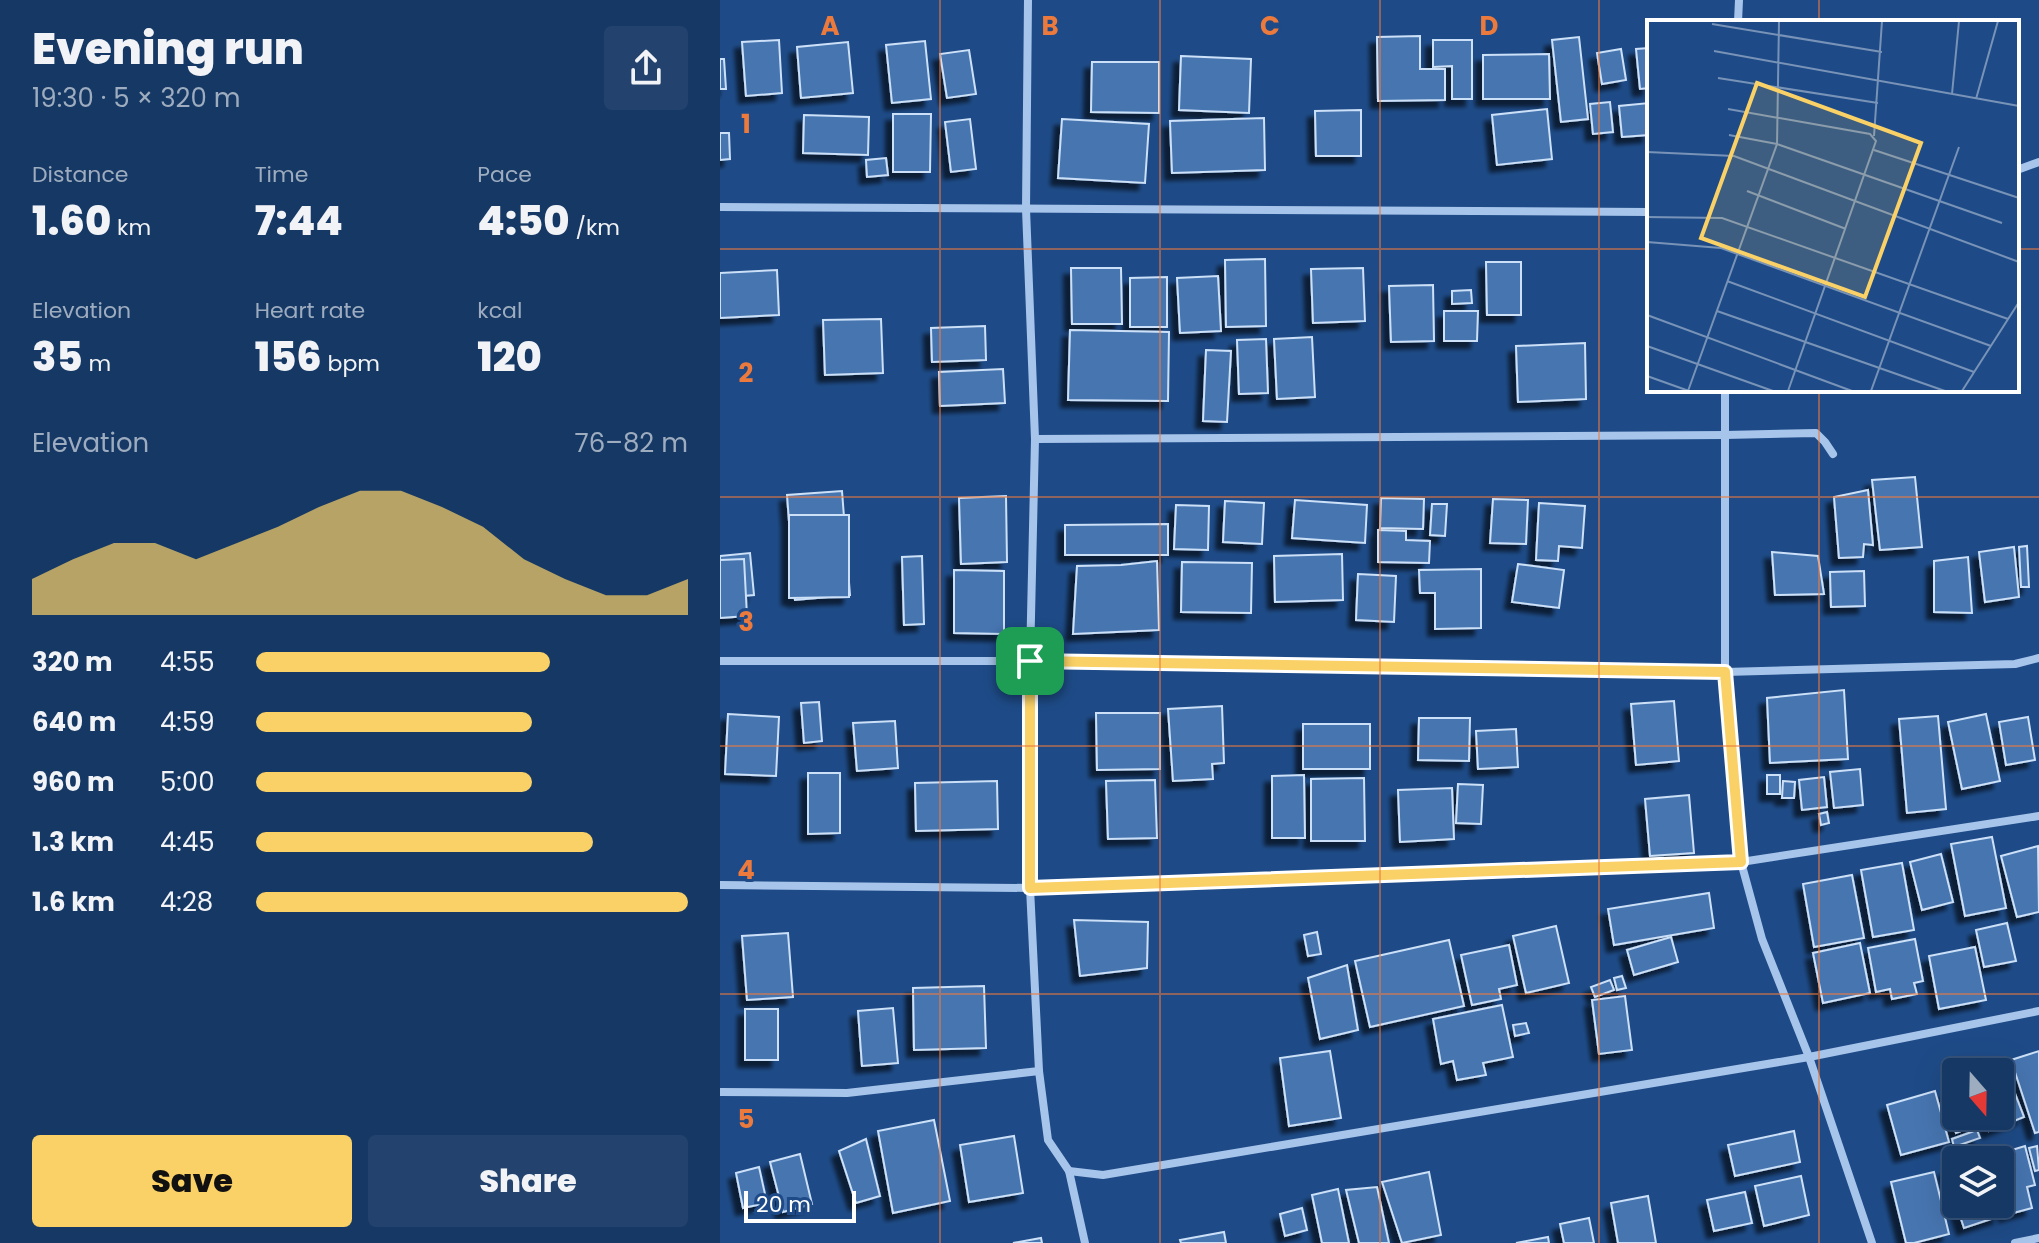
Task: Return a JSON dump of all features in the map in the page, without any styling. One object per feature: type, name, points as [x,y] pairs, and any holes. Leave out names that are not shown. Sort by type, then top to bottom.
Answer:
[{"type":"street","points":[[1028,0],[1026,209],[1035,439],[1030,661],[1030,888],[1039,1071],[1048,1140],[1069,1171],[1085,1243]]},
{"type":"street","points":[[1738,20],[1739,0]]},
{"type":"street","points":[[2019,169],[2039,162]]},
{"type":"street","points":[[720,207],[1647,212]]},
{"type":"street","points":[[1725,392],[1725,672],[1741,862],[1762,939],[1809,1057],[1872,1243]]},
{"type":"street","points":[[1035,439],[1816,433],[1833,454]]},
{"type":"street","points":[[720,661],[1030,661],[1725,672],[2015,664],[2039,658]]},
{"type":"street","points":[[720,885],[1030,888],[1741,862],[2039,816]]},
{"type":"street","points":[[1069,1171],[1103,1175],[1809,1057],[2039,1011]]},
{"type":"street","points":[[720,1092],[847,1093],[1039,1071]]},
{"type":"street","points":[[2015,1243],[2039,1238]]},
{"type":"building","points":[[1420,36],[1420,69],[1445,69],[1445,100],[1378,101],[1377,37]]},
{"type":"building","points":[[1579,37],[1588,119],[1561,122],[1552,40]]},
{"type":"building","points":[[779,40],[782,93],[746,96],[742,42]]},
{"type":"building","points":[[1433,40],[1472,40],[1472,99],[1452,99],[1452,66],[1433,67]]},
{"type":"building","points":[[925,41],[931,99],[892,103],[886,45]]},
{"type":"building","points":[[848,42],[853,93],[801,98],[797,47]]},
{"type":"building","points":[[1647,48],[1647,88],[1640,89],[1636,49]]},
{"type":"building","points":[[1621,49],[1626,80],[1602,84],[1597,53]]},
{"type":"building","points":[[969,50],[976,94],[947,98],[940,54]]},
{"type":"building","points":[[1549,54],[1550,99],[1483,99],[1483,55]]},
{"type":"building","points":[[1181,56],[1251,59],[1249,113],[1179,110]]},
{"type":"building","points":[[720,59],[724,59],[726,89],[720,89]]},
{"type":"building","points":[[1092,62],[1159,62],[1159,113],[1091,112]]},
{"type":"building","points":[[1610,102],[1613,132],[1593,134],[1590,104]]},
{"type":"building","points":[[1647,103],[1647,135],[1622,137],[1619,106]]},
{"type":"building","points":[[1547,109],[1552,159],[1497,165],[1492,115]]},
{"type":"building","points":[[1361,110],[1361,156],[1316,156],[1315,111]]},
{"type":"building","points":[[893,114],[931,114],[930,172],[893,172]]},
{"type":"building","points":[[804,115],[869,117],[868,155],[803,153]]},
{"type":"building","points":[[1264,118],[1265,170],[1172,173],[1170,121]]},
{"type":"building","points":[[970,119],[976,169],[951,172],[945,122]]},
{"type":"building","points":[[1062,119],[1149,124],[1145,183],[1058,178]]},
{"type":"building","points":[[720,133],[729,133],[730,159],[720,160]]},
{"type":"building","points":[[886,158],[888,175],[867,177],[866,160]]},
{"type":"building","points":[[1265,259],[1266,326],[1226,327],[1225,260]]},
{"type":"building","points":[[1486,262],[1521,262],[1521,315],[1487,315]]},
{"type":"building","points":[[1071,268],[1121,268],[1122,324],[1072,324]]},
{"type":"building","points":[[1363,268],[1365,321],[1313,323],[1311,269]]},
{"type":"building","points":[[777,270],[779,315],[720,318],[720,273]]},
{"type":"building","points":[[1218,276],[1221,331],[1180,333],[1177,278]]},
{"type":"building","points":[[1167,277],[1167,327],[1130,327],[1130,278]]},
{"type":"building","points":[[1433,285],[1434,341],[1391,342],[1389,286]]},
{"type":"building","points":[[1471,290],[1472,303],[1452,304],[1452,291]]},
{"type":"building","points":[[1444,311],[1478,311],[1477,341],[1444,341]]},
{"type":"building","points":[[881,319],[883,373],[825,375],[823,320]]},
{"type":"building","points":[[985,326],[986,360],[932,362],[931,328]]},
{"type":"building","points":[[1070,330],[1169,332],[1168,401],[1068,400]]},
{"type":"building","points":[[1312,337],[1315,397],[1277,399],[1274,339]]},
{"type":"building","points":[[1266,339],[1268,393],[1239,394],[1237,340]]},
{"type":"building","points":[[1585,343],[1586,399],[1518,402],[1516,346]]},
{"type":"building","points":[[1206,350],[1231,351],[1227,422],[1203,421]]},
{"type":"building","points":[[1003,369],[1005,403],[940,406],[939,372]]},
{"type":"building","points":[[1915,477],[1922,547],[1880,550],[1872,480]]},
{"type":"building","points":[[1868,490],[1873,545],[1864,544],[1863,557],[1839,558],[1834,497]]},
{"type":"building","points":[[842,491],[850,595],[795,600],[787,495]]},
{"type":"building","points":[[1006,496],[1007,562],[961,564],[959,498]]},
{"type":"building","points":[[1381,498],[1424,499],[1423,529],[1380,528]]},
{"type":"building","points":[[1493,499],[1528,500],[1526,544],[1490,543]]},
{"type":"building","points":[[1295,500],[1367,505],[1365,543],[1292,538]]},
{"type":"building","points":[[1225,501],[1264,503],[1262,544],[1223,542]]},
{"type":"building","points":[[1539,503],[1585,506],[1582,548],[1559,546],[1558,561],[1536,560]]},
{"type":"building","points":[[1432,504],[1447,504],[1445,536],[1430,535]]},
{"type":"building","points":[[1176,505],[1209,506],[1208,550],[1174,549]]},
{"type":"building","points":[[789,515],[849,515],[849,597],[789,598]]},
{"type":"building","points":[[1168,524],[1168,555],[1065,555],[1065,525]]},
{"type":"building","points":[[1378,530],[1406,531],[1406,540],[1430,541],[1429,563],[1378,562]]},
{"type":"building","points":[[2027,546],[2029,587],[2021,587],[2019,547]]},
{"type":"building","points":[[2014,547],[2019,597],[1985,602],[1979,552]]},
{"type":"building","points":[[1772,552],[1818,556],[1824,594],[1775,595]]},
{"type":"building","points":[[750,553],[754,595],[720,598],[720,556]]},
{"type":"building","points":[[1342,554],[1343,600],[1275,602],[1274,556]]},
{"type":"building","points":[[922,556],[924,624],[904,625],[902,557]]},
{"type":"building","points":[[1968,557],[1972,613],[1934,612],[1934,561]]},
{"type":"building","points":[[744,559],[747,616],[720,618],[720,560]]},
{"type":"building","points":[[1157,561],[1159,630],[1073,634],[1077,566]]},
{"type":"building","points":[[1182,562],[1252,563],[1251,613],[1181,612]]},
{"type":"building","points":[[1518,564],[1564,570],[1559,608],[1512,602]]},
{"type":"building","points":[[1481,569],[1481,628],[1435,629],[1435,593],[1420,593],[1419,570]]},
{"type":"building","points":[[954,570],[1004,571],[1004,634],[954,633]]},
{"type":"building","points":[[1864,571],[1865,606],[1831,607],[1830,572]]},
{"type":"building","points":[[1358,574],[1396,576],[1394,622],[1356,620]]},
{"type":"building","points":[[1844,690],[1848,759],[1770,763],[1767,698]]},
{"type":"building","points":[[1674,701],[1679,761],[1636,765],[1631,704]]},
{"type":"building","points":[[819,702],[822,741],[804,743],[801,703]]},
{"type":"building","points":[[1222,706],[1224,763],[1212,764],[1213,779],[1173,781],[1168,709]]},
{"type":"building","points":[[1096,713],[1160,713],[1160,769],[1097,770]]},
{"type":"building","points":[[728,714],[779,717],[776,776],[725,774]]},
{"type":"building","points":[[1986,714],[2000,781],[1962,789],[1948,722]]},
{"type":"building","points":[[1938,716],[1946,809],[1907,813],[1899,719]]},
{"type":"building","points":[[2028,717],[2035,760],[2006,765],[1999,722]]},
{"type":"building","points":[[1419,718],[1470,718],[1469,761],[1418,760]]},
{"type":"building","points":[[895,721],[898,768],[857,771],[853,723]]},
{"type":"building","points":[[1303,724],[1370,724],[1370,769],[1303,769]]},
{"type":"building","points":[[1516,729],[1518,767],[1478,769],[1476,731]]},
{"type":"building","points":[[1860,769],[1863,805],[1834,808],[1830,772]]},
{"type":"building","points":[[808,773],[840,773],[840,833],[808,834]]},
{"type":"building","points":[[1304,775],[1305,838],[1272,838],[1272,776]]},
{"type":"building","points":[[1767,775],[1780,775],[1780,794],[1767,794]]},
{"type":"building","points":[[1824,777],[1827,807],[1802,810],[1799,780]]},
{"type":"building","points":[[1364,778],[1365,841],[1311,841],[1311,779]]},
{"type":"building","points":[[1155,780],[1157,838],[1108,839],[1106,781]]},
{"type":"building","points":[[997,781],[998,829],[916,831],[915,783]]},
{"type":"building","points":[[1783,781],[1795,782],[1794,798],[1782,798]]},
{"type":"building","points":[[1458,784],[1483,785],[1481,824],[1456,823]]},
{"type":"building","points":[[1452,788],[1454,839],[1400,842],[1398,790]]},
{"type":"building","points":[[1689,795],[1694,853],[1650,856],[1645,799]]},
{"type":"building","points":[[1827,812],[1829,823],[1821,825],[1819,814]]},
{"type":"building","points":[[1992,837],[2006,908],[1965,916],[1951,844]]},
{"type":"building","points":[[2038,846],[2039,912],[2017,917],[2001,856]]},
{"type":"building","points":[[1941,854],[1953,902],[1922,910],[1910,862]]},
{"type":"building","points":[[1902,863],[1914,930],[1873,937],[1861,870]]},
{"type":"building","points":[[1852,875],[1864,938],[1814,947],[1803,884]]},
{"type":"building","points":[[1709,893],[1714,928],[1614,945],[1608,909]]},
{"type":"building","points":[[1074,920],[1148,922],[1147,968],[1080,976]]},
{"type":"building","points":[[2007,923],[2016,961],[1984,967],[1976,930]]},
{"type":"building","points":[[1556,926],[1569,983],[1526,993],[1513,936]]},
{"type":"building","points":[[1317,932],[1321,954],[1308,956],[1304,935]]},
{"type":"building","points":[[788,933],[793,997],[747,1000],[742,936]]},
{"type":"building","points":[[1671,937],[1678,962],[1634,975],[1627,950]]},
{"type":"building","points":[[1915,939],[1923,981],[1914,983],[1917,994],[1892,999],[1890,989],[1876,992],[1868,948]]},
{"type":"building","points":[[1449,940],[1464,1006],[1370,1027],[1355,961]]},
{"type":"building","points":[[1860,943],[1870,993],[1823,1003],[1813,953]]},
{"type":"building","points":[[1509,945],[1517,985],[1499,989],[1501,999],[1472,1005],[1461,955]]},
{"type":"building","points":[[1975,947],[1986,1000],[1939,1009],[1929,956]]},
{"type":"building","points":[[1347,965],[1358,1030],[1320,1039],[1308,978]]},
{"type":"building","points":[[1622,976],[1626,988],[1617,990],[1614,978]]},
{"type":"building","points":[[1610,980],[1614,990],[1595,997],[1591,987]]},
{"type":"building","points":[[984,986],[986,1048],[914,1050],[913,988]]},
{"type":"building","points":[[1625,996],[1632,1050],[1599,1054],[1592,1000]]},
{"type":"building","points":[[1502,1005],[1513,1057],[1483,1063],[1486,1075],[1457,1080],[1453,1061],[1441,1064],[1433,1019]]},
{"type":"building","points":[[893,1008],[898,1063],[862,1066],[858,1011]]},
{"type":"building","points":[[745,1009],[778,1009],[778,1060],[745,1060]]},
{"type":"building","points":[[1526,1023],[1529,1033],[1515,1036],[1513,1025]]},
{"type":"building","points":[[1330,1051],[1341,1118],[1289,1126],[1280,1058]]},
{"type":"building","points":[[2039,1051],[2039,1132],[2035,1133],[2014,1069],[2014,1059]]},
{"type":"building","points":[[1935,1091],[1942,1130],[1946,1130],[1949,1142],[1901,1155],[1887,1105]]},
{"type":"building","points":[[2014,1091],[2024,1117],[2014,1121]]},
{"type":"building","points":[[934,1120],[950,1201],[893,1213],[878,1131]]},
{"type":"building","points":[[1977,1130],[1980,1138],[1957,1146],[1954,1146],[1952,1139]]},
{"type":"building","points":[[1794,1131],[1800,1162],[1735,1176],[1728,1145]]},
{"type":"building","points":[[1014,1136],[1023,1193],[969,1202],[960,1145]]},
{"type":"building","points":[[866,1139],[880,1196],[856,1203],[839,1151]]},
{"type":"building","points":[[2025,1146],[2035,1185],[2027,1187],[2032,1208],[2014,1213],[2014,1149]]},
{"type":"building","points":[[2037,1146],[2039,1170],[2035,1171],[2029,1148]]},
{"type":"building","points":[[800,1154],[812,1204],[783,1212],[770,1162]]},
{"type":"building","points":[[759,1167],[767,1203],[743,1208],[736,1173]]},
{"type":"building","points":[[1429,1172],[1441,1235],[1402,1243],[1382,1182]]},
{"type":"building","points":[[1934,1172],[1942,1218],[1945,1218],[1949,1234],[1906,1243],[1891,1182]]},
{"type":"building","points":[[1801,1176],[1809,1215],[1764,1226],[1755,1186]]},
{"type":"building","points":[[1377,1187],[1389,1243],[1359,1243],[1346,1190]]},
{"type":"building","points":[[1338,1189],[1349,1243],[1322,1243],[1312,1195]]},
{"type":"building","points":[[1745,1192],[1752,1223],[1714,1231],[1707,1200]]},
{"type":"building","points":[[1648,1196],[1656,1243],[1618,1243],[1611,1203]]},
{"type":"building","points":[[1302,1208],[1307,1230],[1285,1236],[1280,1214]]},
{"type":"building","points":[[1589,1218],[1594,1243],[1564,1243],[1560,1224]]},
{"type":"building","points":[[1961,1218],[1994,1218],[1964,1228]]},
{"type":"building","points":[[1224,1232],[1226,1243],[1181,1243],[1180,1240]]},
{"type":"building","points":[[1548,1237],[1549,1243],[1516,1243]]},
{"type":"building","points":[[1041,1238],[1042,1243],[1013,1243]]},
{"type":"route","points":[[1030,661],[1725,672],[1741,862],[1030,888],[1030,661]]}]
